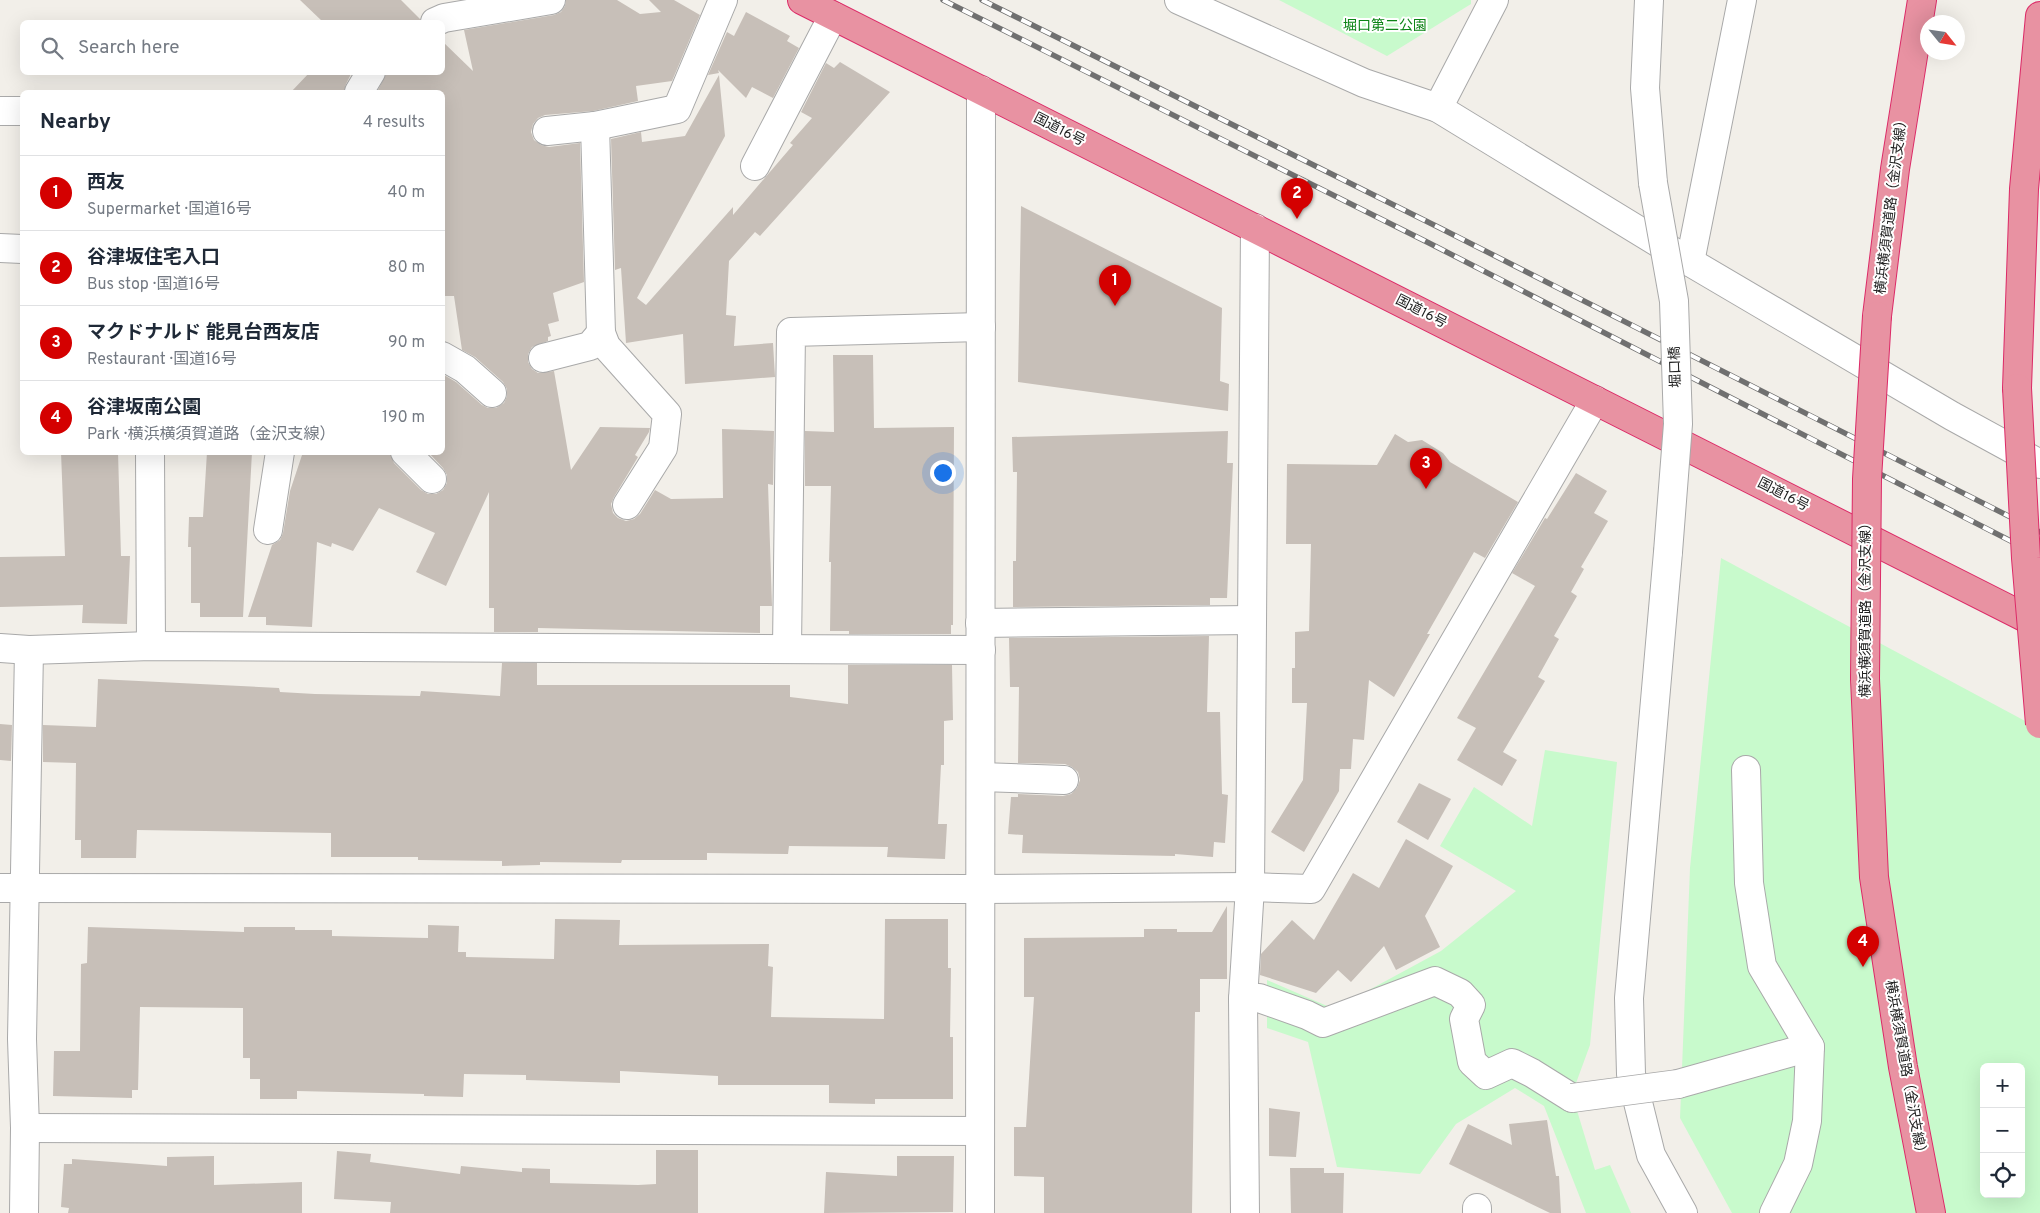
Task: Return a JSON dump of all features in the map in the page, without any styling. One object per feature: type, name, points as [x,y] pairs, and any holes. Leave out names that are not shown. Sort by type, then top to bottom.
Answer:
[{"type":"highway","name":"国道16号","points":[[802,0],[2040,625]]},
{"type":"highway","name":"横浜横須賀道路（金沢支線）","points":[[1922,0],[1895,169],[1877,316],[1867,480],[1864,679],[1874,878],[1903,1067],[1931,1213]]},
{"type":"highway","points":[[2040,16],[2024,189],[2017,388],[2026,558],[2040,724]]},
{"type":"street","points":[[440,20],[551,0]]},
{"type":"street","points":[[547,131],[595,126],[677,109],[723,0]]},
{"type":"street","points":[[1179,0],[1364,83],[1438,108],[1690,262],[1952,416],[2040,464]]},
{"type":"street","points":[[1438,108],[1494,0]]},
{"type":"street","name":"堀口橋","points":[[1649,0],[1645,88],[1654,183],[1674,301],[1678,424],[1629,998],[1629,1026],[1631,1074],[1651,1155],[1683,1213]]},
{"type":"street","points":[[1690,262],[1742,0]]},
{"type":"street","points":[[755,166],[834,16]]},
{"type":"street","points":[[360,90],[369,75]]},
{"type":"street","points":[[980,1213],[981,90]]},
{"type":"street","points":[[0,111],[20,111]]},
{"type":"street","points":[[595,126],[601,333],[606,346],[666,414],[663,448],[627,505]]},
{"type":"street","points":[[1244,1213],[1243,999],[1250,887],[1255,228]]},
{"type":"street","points":[[0,248],[20,249]]},
{"type":"street","points":[[787,648],[791,332],[981,327]]},
{"type":"street","points":[[542,358],[590,346],[601,333]]},
{"type":"street","points":[[445,358],[464,369],[492,393]]},
{"type":"street","points":[[13,888],[981,889],[1250,887],[1311,889],[1595,400]]},
{"type":"street","points":[[150,455],[151,646]]},
{"type":"street","points":[[268,530],[280,455]]},
{"type":"street","points":[[408,455],[432,479]]},
{"type":"street","points":[[980,623],[1252,620]]},
{"type":"street","points":[[0,648],[29,650],[151,646],[981,650]]},
{"type":"street","points":[[24,1213],[25,1128],[11,1040],[13,888],[29,650]]},
{"type":"street","points":[[1746,770],[1749,883],[1762,966],[1810,1047],[1807,1121],[1798,1164],[1774,1213]]},
{"type":"street","points":[[981,778],[1064,780]]},
{"type":"street","points":[[1243,999],[1259,998],[1307,1015],[1323,1023],[1435,981],[1460,992],[1471,1005],[1464,1019],[1472,1062],[1486,1075],[1512,1064],[1532,1073],[1572,1098],[1678,1084],[1810,1047]]},
{"type":"street","points":[[25,1128],[980,1131]]},
{"type":"green space","name":"堀口第二公園","points":[[1279,0],[1471,0],[1471,4],[1387,56]]},
{"type":"green space","points":[[1721,558],[2040,729],[2040,1213],[1732,1213],[1680,1118],[1690,868]]},
{"type":"green space","points":[[1545,750],[1617,762],[1590,1045],[1572,1094],[1595,1170],[1610,1165],[1631,1213],[1586,1213],[1544,1106],[1515,1088],[1456,1124],[1420,1174],[1337,1167],[1308,1042],[1267,1028],[1267,980],[1334,1009],[1441,951],[1516,891],[1440,846],[1474,787],[1532,826]]},
{"type":"building","points":[[300,0],[401,0],[420,19],[420,20],[321,20]]},
{"type":"building","points":[[566,0],[617,0],[640,14],[661,12],[649,0],[674,0],[700,15],[672,81],[636,86],[638,101],[593,111],[545,115],[538,118],[533,124],[531,132],[534,140],[541,145],[549,147],[580,143],[584,282],[553,293],[559,321],[548,324],[551,336],[548,337],[548,341],[532,347],[528,354],[528,362],[532,369],[538,373],[554,371],[571,470],[600,427],[650,428],[635,455],[638,457],[611,504],[613,513],[618,518],[626,521],[634,519],[640,514],[655,490],[671,499],[723,498],[722,429],[774,431],[773,485],[768,484],[772,606],[760,606],[760,633],[538,628],[538,632],[494,632],[494,608],[489,608],[489,492],[446,586],[416,572],[435,533],[379,508],[353,551],[332,543],[331,547],[317,542],[312,627],[266,625],[266,617],[248,617],[272,545],[280,540],[283,533],[290,491],[302,455],[391,455],[394,463],[421,490],[428,494],[436,494],[443,490],[447,483],[447,475],[443,468],[431,455],[445,455],[445,376],[488,408],[496,408],[504,403],[507,389],[503,382],[475,357],[462,350],[454,296],[445,296],[445,90],[378,90],[386,75],[445,75],[445,44],[473,71],[464,30],[554,15],[561,12]]},
{"type":"building","points":[[746,12],[790,36],[787,41],[799,48],[773,98],[752,87],[746,98],[718,70],[719,73],[708,75],[727,32],[734,36]]},
{"type":"building","points":[[840,62],[890,92],[760,236],[755,232],[729,261],[726,315],[736,316],[734,346],[773,343],[775,377],[685,384],[683,334],[626,343],[621,268],[615,270],[611,139],[641,132],[642,142],[685,136],[719,75],[725,136],[637,298],[646,305],[733,207],[733,215],[793,145],[790,143],[812,118],[801,112],[826,63],[834,68]]},
{"type":"building","points":[[307,75],[350,75],[344,90],[293,90]]},
{"type":"building","points":[[1021,206],[1222,308],[1220,381],[1229,384],[1228,411],[1018,382]]},
{"type":"building","points":[[833,355],[873,355],[874,428],[954,427],[953,625],[951,625],[951,634],[849,634],[849,631],[830,631],[831,486],[805,486],[805,431],[834,432]]},
{"type":"building","points":[[1228,431],[1227,463],[1233,463],[1227,598],[1210,598],[1210,605],[1013,607],[1013,561],[1016,561],[1017,472],[1013,472],[1012,437]]},
{"type":"building","points":[[1395,434],[1408,442],[1422,440],[1443,453],[1450,462],[1518,502],[1485,558],[1474,552],[1427,634],[1430,634],[1394,697],[1369,680],[1364,740],[1353,739],[1351,769],[1340,769],[1339,791],[1304,852],[1271,832],[1303,780],[1307,703],[1292,703],[1292,668],[1295,668],[1295,632],[1309,631],[1311,544],[1286,544],[1287,464],[1377,465]]},
{"type":"building","points":[[61,455],[118,455],[121,556],[130,556],[127,624],[82,623],[83,605],[0,607],[0,557],[65,556]]},
{"type":"building","points":[[207,455],[252,455],[243,617],[200,617],[200,603],[191,603],[191,547],[188,547],[189,517],[203,517]]},
{"type":"building","points":[[1576,473],[1607,491],[1594,513],[1608,521],[1581,567],[1584,569],[1571,592],[1577,596],[1554,636],[1559,639],[1538,677],[1545,681],[1503,752],[1517,760],[1502,786],[1457,760],[1476,728],[1457,718],[1535,586],[1512,573],[1545,518],[1547,519]]},
{"type":"building","points":[[1209,636],[1207,712],[1220,712],[1222,794],[1228,795],[1225,843],[1214,842],[1213,857],[1175,854],[1175,856],[1022,853],[1023,835],[1008,834],[1011,797],[1018,797],[1018,794],[1063,796],[1071,794],[1077,788],[1080,780],[1078,772],[1065,764],[1018,763],[1019,687],[1010,687],[1009,638]]},
{"type":"building","points":[[502,663],[537,663],[537,685],[790,685],[790,697],[848,704],[848,665],[952,665],[953,720],[944,721],[944,765],[941,765],[938,824],[947,824],[945,859],[887,857],[888,847],[789,846],[788,854],[707,853],[707,860],[622,860],[621,863],[540,862],[540,865],[502,866],[502,861],[418,860],[418,857],[331,857],[331,833],[137,830],[136,858],[81,858],[81,840],[75,840],[76,763],[43,762],[43,725],[96,727],[98,679],[279,688],[280,692],[315,694],[420,696],[421,691],[500,696]]},
{"type":"building","points":[[0,724],[12,725],[11,761],[0,760]]},
{"type":"building","points":[[1419,783],[1451,799],[1428,840],[1397,822]]},
{"type":"building","points":[[1406,839],[1453,866],[1425,916],[1440,947],[1396,970],[1384,946],[1351,982],[1338,970],[1316,993],[1260,975],[1261,954],[1292,920],[1314,940],[1353,873],[1379,888]]},
{"type":"building","points":[[1227,906],[1227,979],[1200,979],[1200,1012],[1195,1012],[1192,1213],[1044,1213],[1044,1177],[1014,1176],[1014,1127],[1026,1127],[1034,997],[1024,997],[1024,938],[1144,937],[1144,929],[1177,929],[1177,932],[1212,932]]},
{"type":"building","points":[[555,919],[620,920],[619,945],[769,944],[768,966],[773,967],[771,1017],[884,1019],[885,919],[948,919],[948,968],[951,968],[950,1037],[953,1037],[953,1099],[875,1099],[875,1104],[829,1103],[829,1085],[718,1085],[718,1076],[620,1071],[620,1083],[526,1080],[526,1075],[464,1074],[463,1097],[424,1096],[424,1094],[297,1091],[297,1099],[260,1099],[260,1079],[250,1079],[250,1058],[243,1058],[243,1008],[140,1007],[138,1090],[132,1090],[132,1098],[53,1096],[54,1051],[80,1051],[81,964],[87,963],[88,927],[244,932],[244,927],[295,927],[295,930],[332,930],[332,936],[428,938],[428,925],[459,926],[458,952],[466,952],[466,957],[554,959]]},
{"type":"building","points":[[1269,1108],[1300,1112],[1296,1157],[1269,1156]]},
{"type":"building","points":[[1547,1120],[1556,1176],[1559,1176],[1561,1213],[1550,1213],[1449,1164],[1468,1124],[1512,1145],[1509,1124]]},
{"type":"building","points":[[656,1150],[698,1150],[698,1213],[390,1213],[391,1202],[334,1199],[337,1151],[371,1154],[370,1162],[460,1174],[461,1166],[522,1172],[522,1168],[550,1169],[550,1183],[638,1185],[656,1184]]},
{"type":"building","points":[[214,1156],[214,1185],[302,1182],[302,1213],[68,1213],[69,1208],[61,1207],[64,1164],[72,1164],[72,1159],[167,1166],[167,1157]]},
{"type":"building","points":[[897,1156],[954,1156],[953,1212],[824,1213],[826,1172],[897,1176]]},
{"type":"building","points":[[1290,1168],[1324,1168],[1324,1173],[1344,1173],[1343,1213],[1291,1213]]},
{"type":"railway","points":[[943,0],[1429,243],[2040,556]]},
{"type":"railway","points":[[982,0],[1440,228],[2040,532]]},
{"type":"place","name":"谷津坂住宅入口","points":[[1297,219]]},
{"type":"place","name":"西友","points":[[1115,306]]},
{"type":"place","name":"マクドナルド 能見台西友店","points":[[1426,489]]},
{"type":"place","name":"谷津坂南公園","points":[[1863,967]]}]
